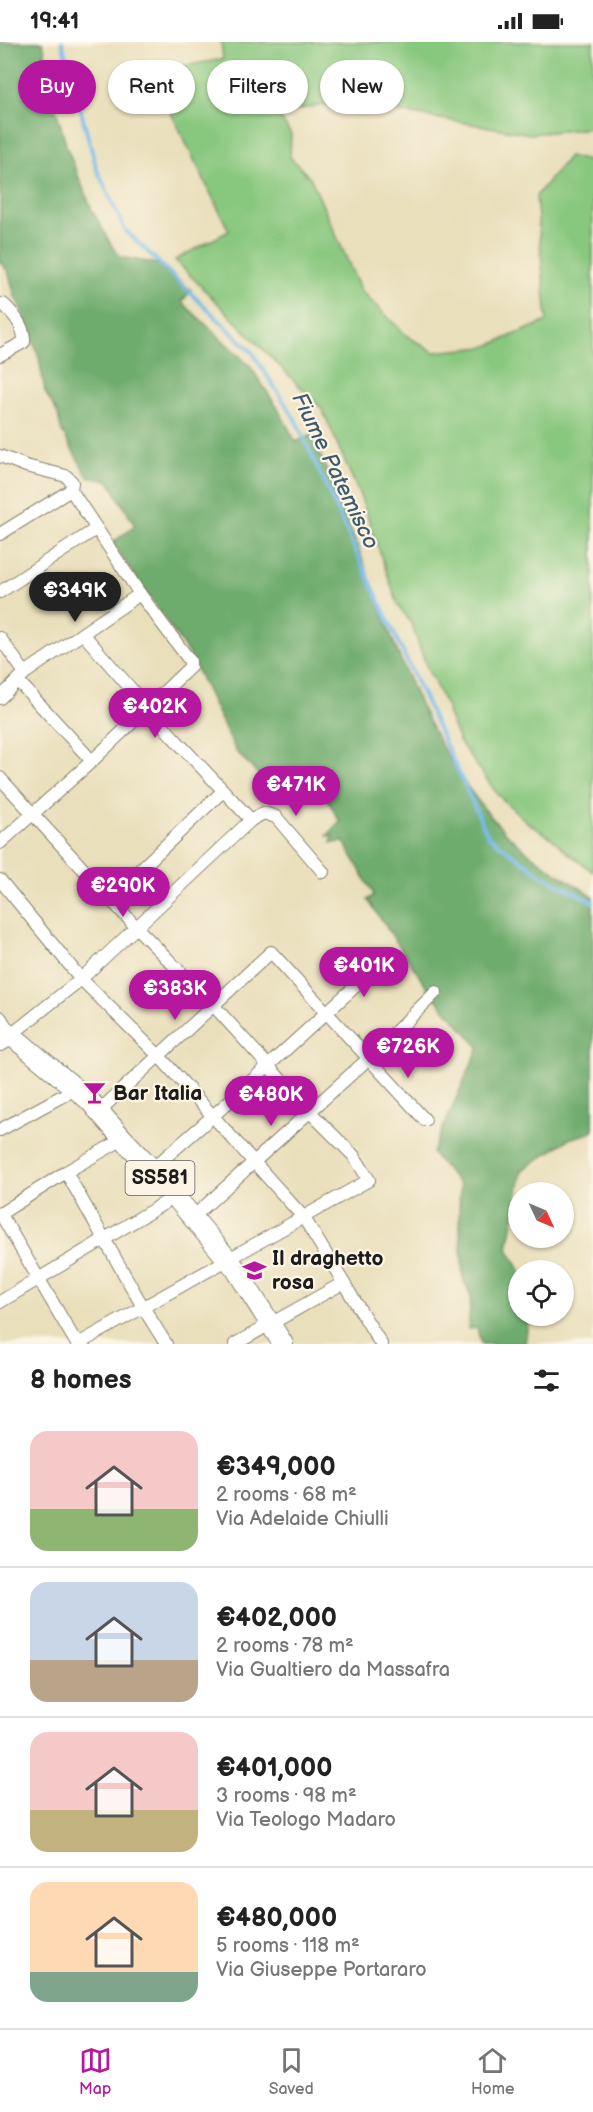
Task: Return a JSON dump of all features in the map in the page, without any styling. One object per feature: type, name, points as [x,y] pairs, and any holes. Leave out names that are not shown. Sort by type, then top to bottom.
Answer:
[{"type":"main road","name":"SS581","points":[[5,1038],[75,1089],[99,1111],[152,1169],[229,1260],[283,1344]]},
{"type":"street","points":[[0,305],[3,304],[12,312],[25,333],[24,342],[0,355]]},
{"type":"street","points":[[0,456],[26,466],[66,476],[72,482],[70,490],[0,534]]},
{"type":"street","points":[[0,843],[149,709],[190,667],[190,661],[140,594],[70,490]]},
{"type":"street","points":[[0,592],[96,529]]},
{"type":"street","points":[[13,685],[140,594]]},
{"type":"street","points":[[84,635],[251,820]]},
{"type":"street","points":[[0,638],[13,685]]},
{"type":"street","points":[[0,679],[13,685],[92,761]]},
{"type":"street","points":[[0,778],[135,927],[214,1005],[310,1112],[354,1156],[369,1180],[78,1344],[0,1214],[123,1139]]},
{"type":"street","points":[[110,898],[223,791]]},
{"type":"street","points":[[0,1017],[5,1038],[81,979],[251,820],[264,813],[276,817],[323,872]]},
{"type":"street","points":[[0,880],[81,979],[159,1056],[304,1218],[381,1344]]},
{"type":"street","points":[[99,1111],[271,952],[425,1120]]},
{"type":"street","points":[[152,1169],[383,961]]},
{"type":"street","points":[[193,1217],[368,1059],[436,992]]},
{"type":"street","points":[[0,1130],[75,1089]]},
{"type":"street","points":[[66,1172],[166,1344]]},
{"type":"street","points":[[0,1302],[176,1196]]},
{"type":"street","points":[[235,1344],[343,1282]]},
{"type":"green space","points":[[0,42],[43,42],[46,60],[18,60],[18,114],[57,114],[67,148],[92,210],[113,248],[121,257],[158,264],[191,290],[182,302],[250,366],[277,407],[296,442],[312,435],[389,632],[420,705],[438,740],[482,806],[508,835],[549,868],[593,896],[593,1132],[569,1139],[522,1170],[520,1182],[508,1182],[508,1249],[514,1260],[508,1260],[508,1326],[528,1326],[525,1344],[481,1344],[477,1328],[468,1329],[471,1297],[463,1279],[459,1211],[460,1185],[432,1153],[479,1047],[430,992],[368,900],[374,895],[344,842],[331,843],[333,836],[327,836],[340,822],[318,783],[278,795],[236,751],[189,654],[112,543],[135,526],[109,481],[88,477],[61,430],[58,414],[45,392],[39,358],[16,299],[8,271],[0,262]]},
{"type":"green space","points":[[221,42],[593,42],[593,128],[530,134],[404,113],[404,60],[320,60],[320,106],[308,108],[308,60],[217,60],[223,59]]},
{"type":"green space","points":[[207,62],[207,114],[278,114],[291,134],[290,157],[311,179],[361,291],[407,336],[434,352],[485,347],[547,321],[536,196],[569,156],[593,162],[593,872],[552,838],[528,823],[498,795],[459,741],[448,710],[427,668],[411,623],[398,605],[361,498],[322,409],[175,260],[229,231],[172,114],[195,114],[195,64]]},
{"type":"waterway","name":"Fiume Patemisco","points":[[62,42],[97,170],[125,230],[252,352],[295,419],[488,836],[543,876],[593,902]]},
{"type":"place","name":"Bar Italia","points":[[95,1093]]},
{"type":"place","name":"Il draghetto rosa","points":[[254,1270]]}]
